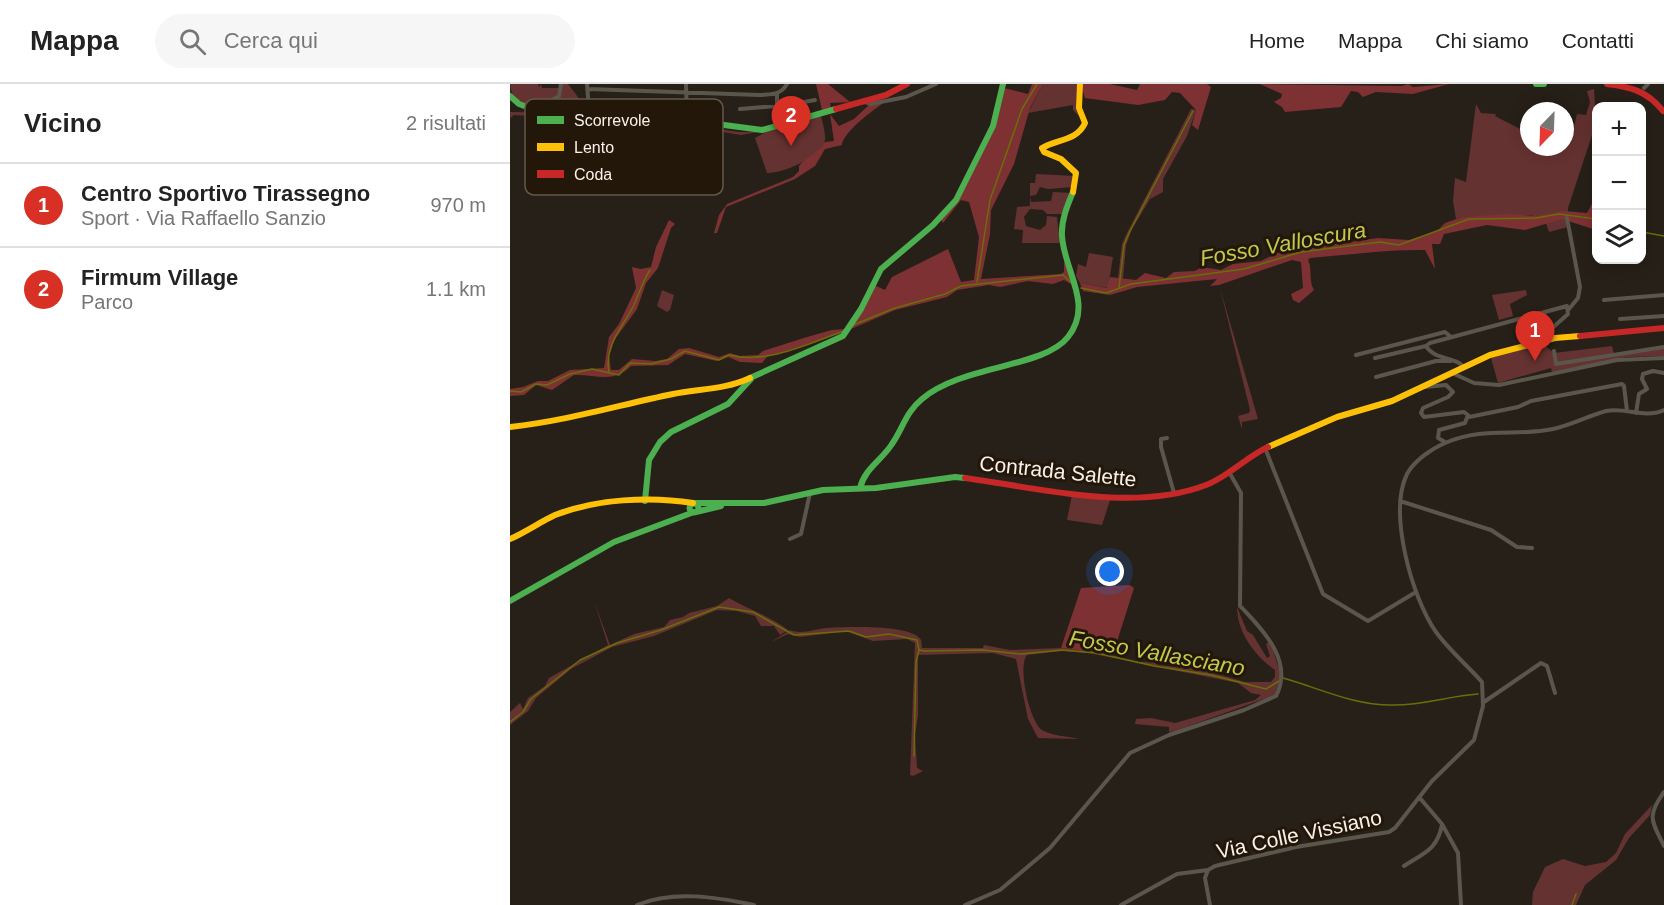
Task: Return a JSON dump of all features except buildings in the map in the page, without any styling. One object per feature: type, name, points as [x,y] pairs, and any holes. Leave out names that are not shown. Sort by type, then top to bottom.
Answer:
[{"type":"street","points":[[554,99],[562,92],[561,84]]},
{"type":"street","points":[[686,84],[687,99]]},
{"type":"street","points":[[588,86],[687,93],[777,94],[787,84]]},
{"type":"street","points":[[864,102],[870,104],[906,97],[936,84]]},
{"type":"street","points":[[510,427],[547,423],[751,379],[836,340],[847,332],[881,269],[933,225],[956,200],[993,126],[1003,84]]},
{"type":"street","points":[[860,488],[862,480],[878,457],[893,442],[904,418],[936,389],[995,367],[1039,358],[1053,350],[1071,332],[1080,301],[1076,278],[1064,257],[1062,230],[1064,217],[1075,189],[1077,172],[1072,163],[1044,152],[1042,148],[1074,136],[1083,129],[1085,123],[1079,108],[1080,84]]},
{"type":"street","points":[[1536,84],[1544,84]]},
{"type":"street","points":[[1607,84],[1646,86],[1664,112]]},
{"type":"street","points":[[723,125],[762,130],[864,102],[903,85]]},
{"type":"street","points":[[1627,86],[1653,97],[1664,112]]},
{"type":"street","points":[[777,94],[777,106]]},
{"type":"street","points":[[510,96],[525,107]]},
{"type":"street","points":[[740,109],[816,100]]},
{"type":"street","points":[[1541,341],[1541,338],[1568,314],[1569,309],[1578,298],[1580,287],[1567,218]]},
{"type":"street","points":[[1604,300],[1664,295]]},
{"type":"street","points":[[1375,358],[1421,345],[1426,346],[1563,305],[1569,309]]},
{"type":"street","points":[[1620,319],[1664,316]]},
{"type":"street","name":"Contrada Salette","points":[[510,539],[556,514],[572,510],[645,501],[680,502],[692,508],[775,500],[810,492],[966,477],[1122,499],[1175,494],[1200,488],[1265,448],[1337,417],[1392,401],[1490,355],[1541,341],[1664,328]]},
{"type":"street","points":[[1356,356],[1445,332],[1451,337]]},
{"type":"street","points":[[1426,346],[1432,353],[1451,362]]},
{"type":"street","points":[[1554,351],[1556,364],[1664,347]]},
{"type":"street","points":[[1452,373],[1474,383],[1499,385],[1617,360],[1664,358]]},
{"type":"street","points":[[1376,377],[1436,361],[1461,363],[1464,367]]},
{"type":"street","points":[[1636,413],[1639,394],[1647,389],[1642,374],[1650,371],[1664,373]]},
{"type":"street","points":[[645,501],[648,467],[655,448],[672,431],[729,405],[741,395],[751,379]]},
{"type":"street","points":[[1446,442],[1438,438],[1439,430],[1465,423],[1469,417],[1518,407],[1531,401],[1622,384],[1627,411]]},
{"type":"street","points":[[1423,386],[1446,385],[1453,390],[1449,398],[1424,408],[1421,413],[1424,417],[1463,411],[1469,417]]},
{"type":"street","name":"Via Colle Vissiano","points":[[1210,905],[1205,878],[1208,870],[1236,859],[1389,832],[1395,828],[1448,764],[1474,740],[1483,703],[1482,682],[1436,632],[1416,592],[1402,531],[1400,501],[1403,484],[1412,468],[1446,442],[1486,431],[1553,429],[1606,411],[1652,414],[1664,410]]},
{"type":"street","points":[[1167,438],[1161,439],[1161,447],[1175,494]]},
{"type":"street","points":[[1265,448],[1323,594],[1342,604],[1365,621],[1416,592]]},
{"type":"street","points":[[965,905],[1000,890],[1050,848],[1131,753],[1169,735],[1261,704],[1276,696],[1283,678],[1270,637],[1240,606],[1241,493],[1229,472]]},
{"type":"street","points":[[790,539],[801,534],[810,492]]},
{"type":"street","points":[[1400,501],[1491,530],[1517,548],[1532,548]]},
{"type":"street","points":[[510,601],[614,542],[681,518],[692,508]]},
{"type":"street","points":[[1483,703],[1541,663],[1547,666],[1555,693]]},
{"type":"street","points":[[1664,792],[1654,807],[1652,817],[1664,846]]},
{"type":"street","points":[[1419,797],[1442,824],[1458,852],[1461,905]]},
{"type":"street","points":[[1404,866],[1435,846],[1439,840],[1442,824]]},
{"type":"street","points":[[1121,905],[1177,874],[1208,870]]},
{"type":"street","points":[[637,905],[651,900],[702,897],[754,905]]},
{"type":"shaded area","points":[[510,84],[538,84],[539,87],[541,84],[542,88],[561,88],[558,95],[551,99],[525,99],[525,103],[516,99]]},
{"type":"shaded area","points":[[562,84],[568,84],[578,99],[556,99],[561,95]]},
{"type":"shaded area","points":[[816,84],[828,84],[850,102],[830,103],[831,108],[822,110]]},
{"type":"shaded area","points":[[1032,84],[1043,84],[1030,108],[1014,164],[991,210],[990,234],[981,279],[1061,274],[1064,272],[1064,262],[1074,279],[1076,295],[1071,284],[1064,280],[1053,284],[1028,281],[1000,287],[989,285],[957,290],[947,297],[895,310],[851,329],[874,285],[885,290],[892,277],[948,249],[961,282],[974,280],[979,237],[969,202],[961,200],[943,223],[941,220],[962,189],[979,157],[1004,88],[1028,94]]},
{"type":"shaded area","points":[[1043,84],[1079,84],[1081,118],[1073,110],[1073,105],[1028,113]]},
{"type":"shaded area","points":[[1081,84],[1110,84],[1137,90],[1140,84],[1207,84],[1211,87],[1198,130],[1192,125],[1196,110],[1180,93],[1172,92],[1165,100],[1138,105],[1085,98]]},
{"type":"shaded area","points":[[1260,84],[1402,86],[1408,84],[1413,87],[1449,84],[1413,94],[1376,92],[1363,97],[1358,92],[1351,91],[1341,107],[1285,112],[1274,102],[1281,98],[1282,94]]},
{"type":"shaded area","points":[[1594,89],[1592,135],[1568,208],[1568,227],[1549,232],[1546,223],[1540,225],[1532,215],[1456,219],[1453,201],[1455,178],[1466,182],[1476,104],[1481,113],[1496,114],[1495,116],[1520,129],[1520,156],[1574,156],[1574,127],[1577,114],[1586,115],[1590,102],[1587,91]]},
{"type":"shaded area","points":[[887,101],[853,127],[842,145],[825,149],[815,166],[795,179],[726,207],[717,233],[714,233],[719,215],[727,204],[793,177],[799,171],[799,166],[825,142],[834,141],[830,114],[839,126],[854,119],[869,105]]},
{"type":"shaded area","points":[[1191,109],[1196,110],[1187,136],[1163,179],[1163,192],[1150,199],[1132,229],[1126,245],[1123,279],[1118,278],[1122,244]]},
{"type":"shaded area","points":[[510,112],[525,112],[525,116],[514,115],[510,118]]},
{"type":"shaded area","points":[[821,116],[825,138],[821,149],[799,164],[781,171],[767,173],[755,138],[766,132]]},
{"type":"shaded area","points":[[723,130],[758,132],[741,135],[723,132]]},
{"type":"shaded area","points":[[1036,174],[1075,176],[1073,187],[1048,189],[1040,187],[1036,195],[1030,196],[1030,183],[1035,183]]},
{"type":"shaded area","points":[[1053,192],[1072,193],[1062,214],[1047,214],[1043,210],[1030,209],[1024,217],[1026,226],[1040,230],[1046,225],[1047,216],[1057,217],[1060,243],[1022,243],[1023,230],[1014,229],[1017,207],[1030,206],[1030,196],[1031,202],[1051,201]]},
{"type":"shaded area","points":[[1592,204],[1592,229],[1562,219],[1525,230],[1487,225],[1444,234],[1440,244],[1432,244],[1435,269],[1425,250],[1382,251],[1310,258],[1308,260],[1314,290],[1299,303],[1293,300],[1291,294],[1303,288],[1301,262],[1292,260],[1210,286],[1217,279],[1137,287],[1110,295],[1083,291],[1080,283],[1107,288],[1110,277],[1136,280],[1145,273],[1166,278],[1174,272],[1195,271],[1202,267],[1221,270],[1233,264],[1261,261],[1277,253],[1293,250],[1378,238],[1409,240],[1437,231],[1445,223],[1462,217],[1508,214],[1537,216],[1564,211],[1587,213]]},
{"type":"shaded area","points":[[669,220],[675,224],[671,228],[658,268],[646,283],[637,309],[615,339],[609,356],[611,370],[619,370],[632,359],[655,361],[667,359],[679,349],[689,348],[719,357],[730,353],[740,356],[758,355],[763,351],[832,330],[846,329],[845,332],[767,357],[762,363],[740,362],[728,357],[717,361],[685,354],[668,365],[631,366],[618,375],[604,377],[574,375],[552,390],[536,385],[524,395],[510,396],[510,389],[538,381],[548,381],[570,370],[604,368],[609,337],[619,324],[636,288],[632,267],[641,269],[651,267],[656,247]]},
{"type":"shaded area","points":[[1089,253],[1113,257],[1108,288],[1080,283],[1076,276],[1078,264],[1086,267]]},
{"type":"shaded area","points":[[1220,288],[1258,419],[1242,422],[1242,429],[1238,416],[1249,413],[1250,410]]},
{"type":"shaded area","points":[[662,290],[674,295],[670,310],[667,312],[657,306]]},
{"type":"shaded area","points":[[1526,290],[1527,295],[1510,304],[1513,316],[1499,320],[1492,295]]},
{"type":"shaded area","points":[[1543,344],[1554,353],[1612,346],[1614,355],[1664,348],[1664,356],[1627,357],[1552,372],[1551,368],[1498,383],[1491,358]]},
{"type":"shaded area","points":[[1072,495],[1110,500],[1102,525],[1067,520]]},
{"type":"shaded area","points":[[1130,585],[1134,588],[1113,654],[1061,648],[1081,588]]},
{"type":"shaded area","points":[[729,598],[788,630],[780,635],[774,626],[761,626],[755,616],[737,611],[717,610],[654,636],[612,647],[571,669],[536,698],[528,711],[510,725],[510,712],[520,703],[523,709],[528,698],[545,686],[549,678],[608,645],[594,601],[610,645],[634,634],[664,627],[670,620],[717,606]]},
{"type":"shaded area","points":[[1237,607],[1247,631],[1253,635],[1267,658],[1270,656],[1266,644],[1270,641],[1281,675],[1275,695],[1169,732],[1169,727],[1135,724],[1136,719],[1151,718],[1175,723],[1255,700],[1261,695],[1251,693],[1238,683],[1089,653],[1062,651],[1027,655],[1024,661],[1024,682],[1033,717],[1042,730],[1050,734],[1079,739],[1038,738],[1028,719],[1016,659],[993,653],[918,655],[918,716],[915,734],[917,768],[923,771],[913,776],[910,775],[915,643],[907,639],[873,641],[848,632],[800,637],[788,634],[771,642],[790,630],[803,632],[848,627],[892,629],[915,635],[921,640],[922,648],[983,648],[984,645],[1010,650],[1061,648],[1096,651],[1139,662],[1200,669],[1245,682],[1271,682],[1275,677],[1275,670],[1248,643],[1240,625]]},
{"type":"shaded area","points":[[1652,805],[1650,815],[1629,838],[1616,860],[1585,885],[1576,905],[1532,905],[1533,892],[1545,867],[1563,859],[1585,866],[1606,862],[1616,853],[1625,834]]},
{"type":"waterway","points":[[977,282],[990,200],[1022,109],[1037,84]]},
{"type":"waterway","points":[[1119,288],[1124,245],[1129,233],[1193,111]]},
{"type":"waterway","name":"Fosso Valloscura","points":[[1081,288],[1106,293],[1131,284],[1244,269],[1301,252],[1380,242],[1399,245],[1469,219],[1536,218],[1559,214],[1592,218]]},
{"type":"waterway","name":"Fosso Valloscura","points":[[1646,233],[1664,236]]},
{"type":"waterway","points":[[609,373],[609,354],[615,337],[634,305],[650,270]]},
{"type":"waterway","name":"Fosso Valloscura","points":[[853,325],[895,308],[945,294],[961,286],[1063,275],[1073,284]]},
{"type":"waterway","name":"Fosso Valloscura","points":[[510,391],[521,392],[536,384],[547,385],[570,374],[592,369],[619,375],[630,363],[651,364],[671,359],[685,351],[719,360],[729,355],[743,357],[772,355],[802,347],[844,331]]},
{"type":"waterway","name":"Fosso Vallasciano","points":[[510,722],[523,712],[531,699],[580,660],[617,643],[661,630],[719,607],[753,612],[794,635],[849,631],[866,637],[889,634],[917,640],[919,650],[924,651],[983,650],[1021,654],[1062,650],[1096,653],[1154,666],[1211,675],[1266,689],[1279,681]]},
{"type":"waterway","points":[[914,756],[916,662],[919,650]]},
{"type":"waterway","name":"Fosso Vallasciano","points":[[1283,678],[1349,699],[1377,704],[1413,704],[1478,694]]},
{"type":"waterway","points":[[1572,905],[1576,894]]},
{"type":"traffic: fast","points":[[750,378],[843,336],[861,309],[881,269],[933,225],[956,200],[993,126],[1003,84]]},
{"type":"traffic: fast","points":[[1536,84],[1544,84]]},
{"type":"traffic: fast","points":[[510,96],[525,106]]},
{"type":"traffic: fast","points":[[723,125],[762,130],[836,109]]},
{"type":"traffic: fast","points":[[860,488],[866,475],[888,450],[908,415],[922,399],[938,388],[958,379],[1041,355],[1068,337],[1075,325],[1078,300],[1064,249],[1062,225],[1073,192]]},
{"type":"traffic: fast","points":[[645,501],[649,460],[660,442],[671,432],[728,404],[751,379]]},
{"type":"traffic: fast","points":[[694,503],[764,503],[823,490],[876,488],[955,477],[965,478]]},
{"type":"traffic: fast","points":[[694,503],[699,508],[694,513],[689,508],[694,503]]},
{"type":"traffic: fast","points":[[696,512],[721,506]]},
{"type":"traffic: fast","points":[[510,601],[614,542],[694,512]]},
{"type":"traffic: slow","points":[[1073,192],[1076,173],[1061,159],[1044,152],[1042,148],[1072,136],[1085,123],[1079,108],[1080,84]]},
{"type":"traffic: slow","points":[[1268,447],[1337,417],[1392,401],[1490,355],[1555,338],[1580,336]]},
{"type":"traffic: slow","points":[[510,427],[572,417],[673,394],[722,387],[750,378]]},
{"type":"traffic: slow","points":[[510,539],[555,515],[588,505],[623,500],[693,503]]},
{"type":"traffic: jam","points":[[836,109],[886,95],[907,84]]},
{"type":"traffic: jam","points":[[1607,84],[1645,94],[1663,111]]},
{"type":"traffic: jam","points":[[1580,336],[1664,328]]},
{"type":"traffic: jam","points":[[965,478],[1086,496],[1148,497],[1178,493],[1206,485],[1268,447]]},
{"type":"place","name":"Firmum Village","points":[[791,146]]},
{"type":"place","name":"Centro Sportivo Tirassegno","points":[[1535,361]]}]
